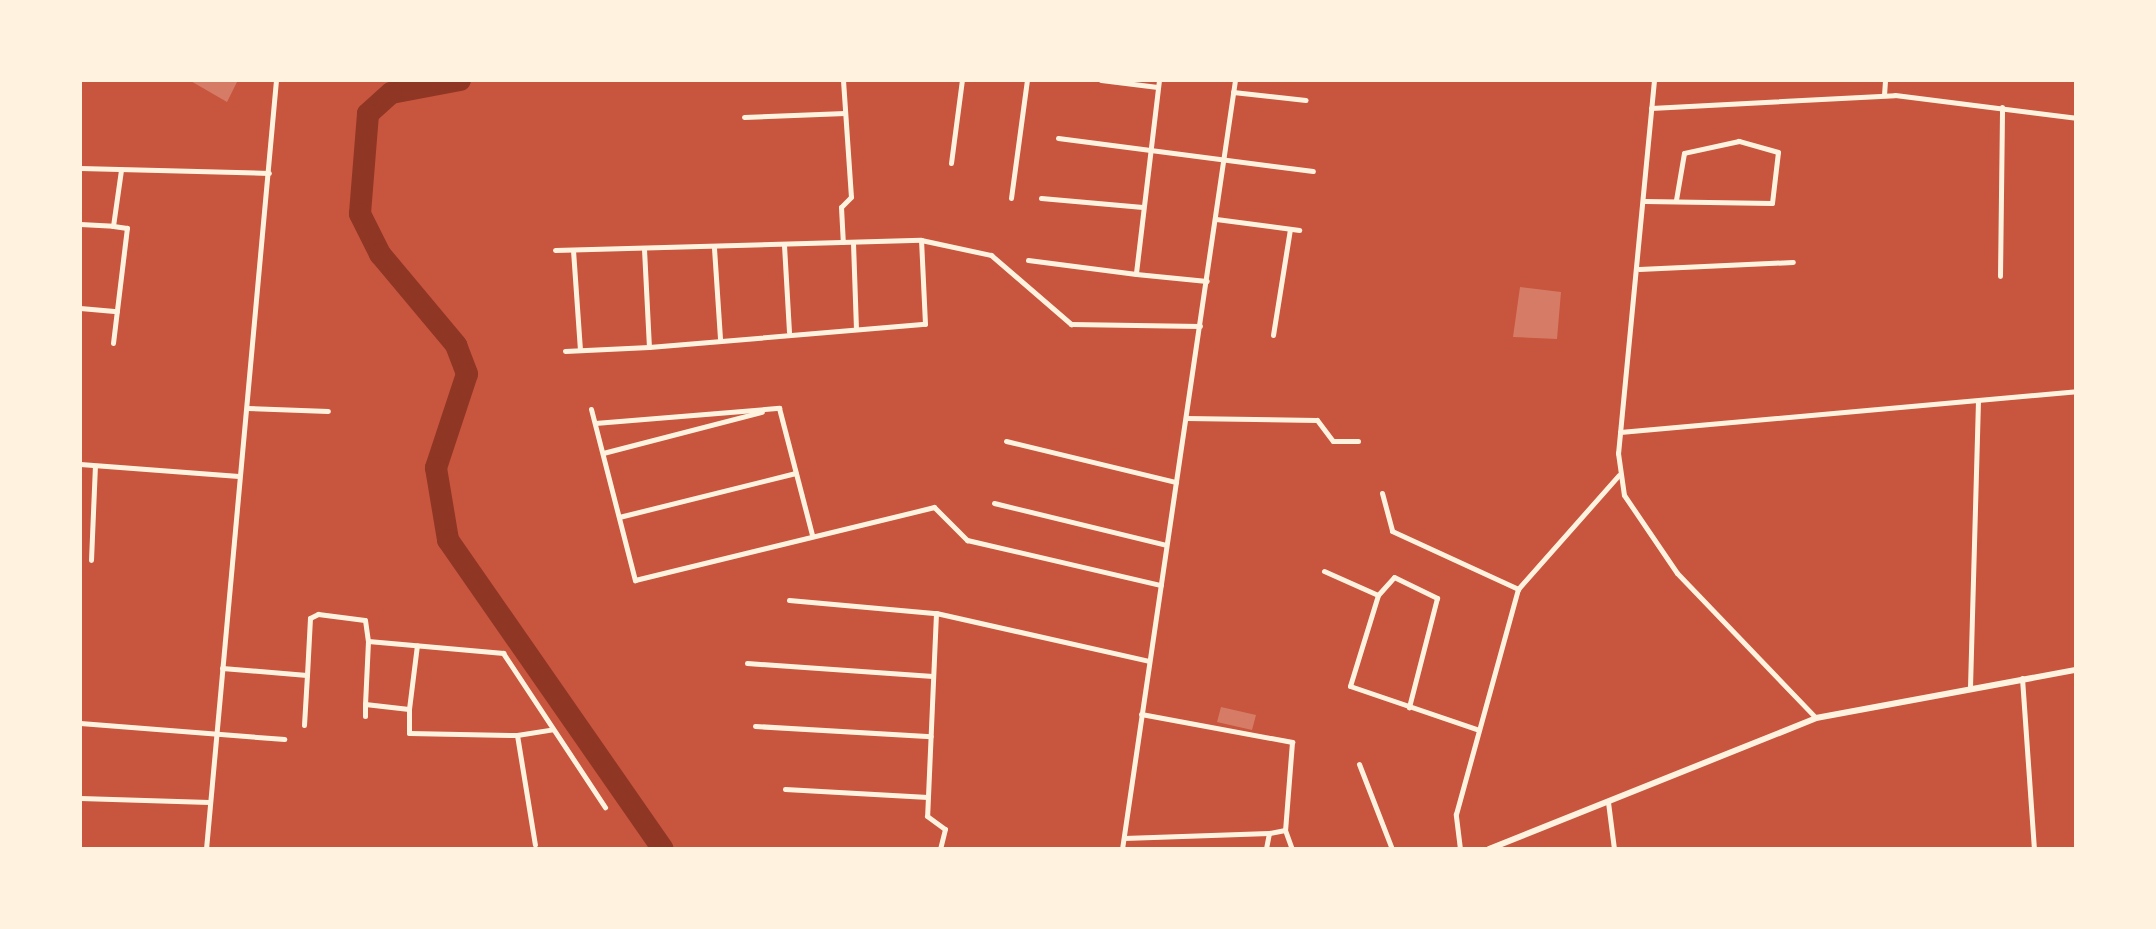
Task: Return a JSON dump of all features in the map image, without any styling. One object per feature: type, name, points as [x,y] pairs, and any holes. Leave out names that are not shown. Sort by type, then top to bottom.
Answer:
[{"type":"street","points":[[206,849],[276,80]]},
{"type":"street","points":[[843,80],[851,197],[841,207],[843,243]]},
{"type":"street","points":[[951,164],[962,80]]},
{"type":"street","points":[[1011,198],[1027,80]]},
{"type":"street","points":[[1100,80],[1158,84],[1136,274]]},
{"type":"street","points":[[1122,849],[1208,282],[1234,80]]},
{"type":"street","points":[[1654,80],[1619,474],[1638,523],[1677,573],[1816,718]]},
{"type":"street","points":[[1884,95],[1885,80]]},
{"type":"street","points":[[1233,92],[1306,100]]},
{"type":"street","points":[[1652,108],[1884,95],[2076,118]]},
{"type":"street","points":[[2000,276],[2002,107]]},
{"type":"street","points":[[744,116],[845,114]]},
{"type":"street","points":[[1058,138],[1225,156],[1313,171]]},
{"type":"street","points":[[1645,201],[1772,203],[1778,152],[1754,141],[1684,152],[1676,200]]},
{"type":"street","points":[[80,168],[269,172]]},
{"type":"street","points":[[113,226],[121,170]]},
{"type":"street","points":[[1041,198],[1143,207]]},
{"type":"street","points":[[1216,219],[1299,230]]},
{"type":"street","points":[[80,224],[128,228],[113,343]]},
{"type":"street","points":[[1273,335],[1290,229]]},
{"type":"street","points":[[556,250],[921,240],[991,255],[1071,324],[1200,326]]},
{"type":"street","points":[[565,351],[925,324],[921,240]]},
{"type":"street","points":[[853,243],[856,329]]},
{"type":"street","points":[[784,245],[789,334]]},
{"type":"street","points":[[644,248],[649,347]]},
{"type":"street","points":[[714,248],[720,339]]},
{"type":"street","points":[[574,250],[580,350]]},
{"type":"street","points":[[1028,260],[1208,282]]},
{"type":"street","points":[[1639,269],[1794,262]]},
{"type":"street","points":[[80,308],[117,311]]},
{"type":"street","points":[[1620,432],[1874,402],[1978,401],[2076,392]]},
{"type":"street","points":[[1970,687],[1978,401]]},
{"type":"street","points":[[248,408],[328,410]]},
{"type":"street","points":[[595,423],[779,408]]},
{"type":"street","points":[[602,453],[779,408]]},
{"type":"street","points":[[779,408],[812,536]]},
{"type":"street","points":[[591,409],[635,580],[934,507],[968,540],[1161,585]]},
{"type":"street","points":[[1186,418],[1317,420],[1333,442],[1358,440]]},
{"type":"street","points":[[1006,442],[1176,482]]},
{"type":"street","points":[[80,464],[239,476]]},
{"type":"street","points":[[91,560],[95,466]]},
{"type":"street","points":[[619,518],[796,473]]},
{"type":"street","points":[[1460,849],[1456,814],[1476,729],[1518,589],[1619,474]]},
{"type":"street","points":[[1382,493],[1392,531],[1518,589]]},
{"type":"street","points":[[994,503],[1166,546]]},
{"type":"street","points":[[1324,571],[1378,595]]},
{"type":"street","points":[[1409,707],[1437,598],[1394,576],[1378,595],[1350,686],[1409,707],[1476,729]]},
{"type":"street","points":[[789,600],[936,612],[1149,661]]},
{"type":"street","points":[[936,612],[928,816],[946,829],[940,849]]},
{"type":"street","points":[[304,725],[312,615],[362,619],[368,641],[365,716]]},
{"type":"street","points":[[368,641],[508,655],[606,807]]},
{"type":"street","points":[[417,645],[409,709],[412,735],[517,735],[554,728]]},
{"type":"street","points":[[747,663],[933,676]]},
{"type":"street","points":[[222,668],[307,675]]},
{"type":"street","points":[[1489,849],[1816,718],[2076,670]]},
{"type":"street","points":[[2022,678],[2034,849]]},
{"type":"street","points":[[365,704],[409,709]]},
{"type":"street","points":[[1140,714],[1290,740],[1285,830],[1292,849]]},
{"type":"street","points":[[80,724],[284,739]]},
{"type":"street","points":[[756,726],[931,736]]},
{"type":"street","points":[[517,735],[535,845]]},
{"type":"street","points":[[1359,764],[1392,849]]},
{"type":"street","points":[[784,790],[928,797]]},
{"type":"street","points":[[80,798],[209,802]]},
{"type":"street","points":[[1608,802],[1614,849]]},
{"type":"street","points":[[1124,838],[1285,830]]},
{"type":"street","points":[[1266,849],[1269,833]]},
{"type":"building","points":[[189,80],[238,80],[227,102]]},
{"type":"building","points":[[1520,287],[1561,292],[1557,339],[1513,337]]},
{"type":"building","points":[[1221,707],[1256,715],[1252,730],[1217,722]]},
{"type":"waterway","points":[[460,80],[391,93],[368,114],[360,214],[380,254],[456,345],[467,374],[436,468],[448,540],[663,849]]}]
